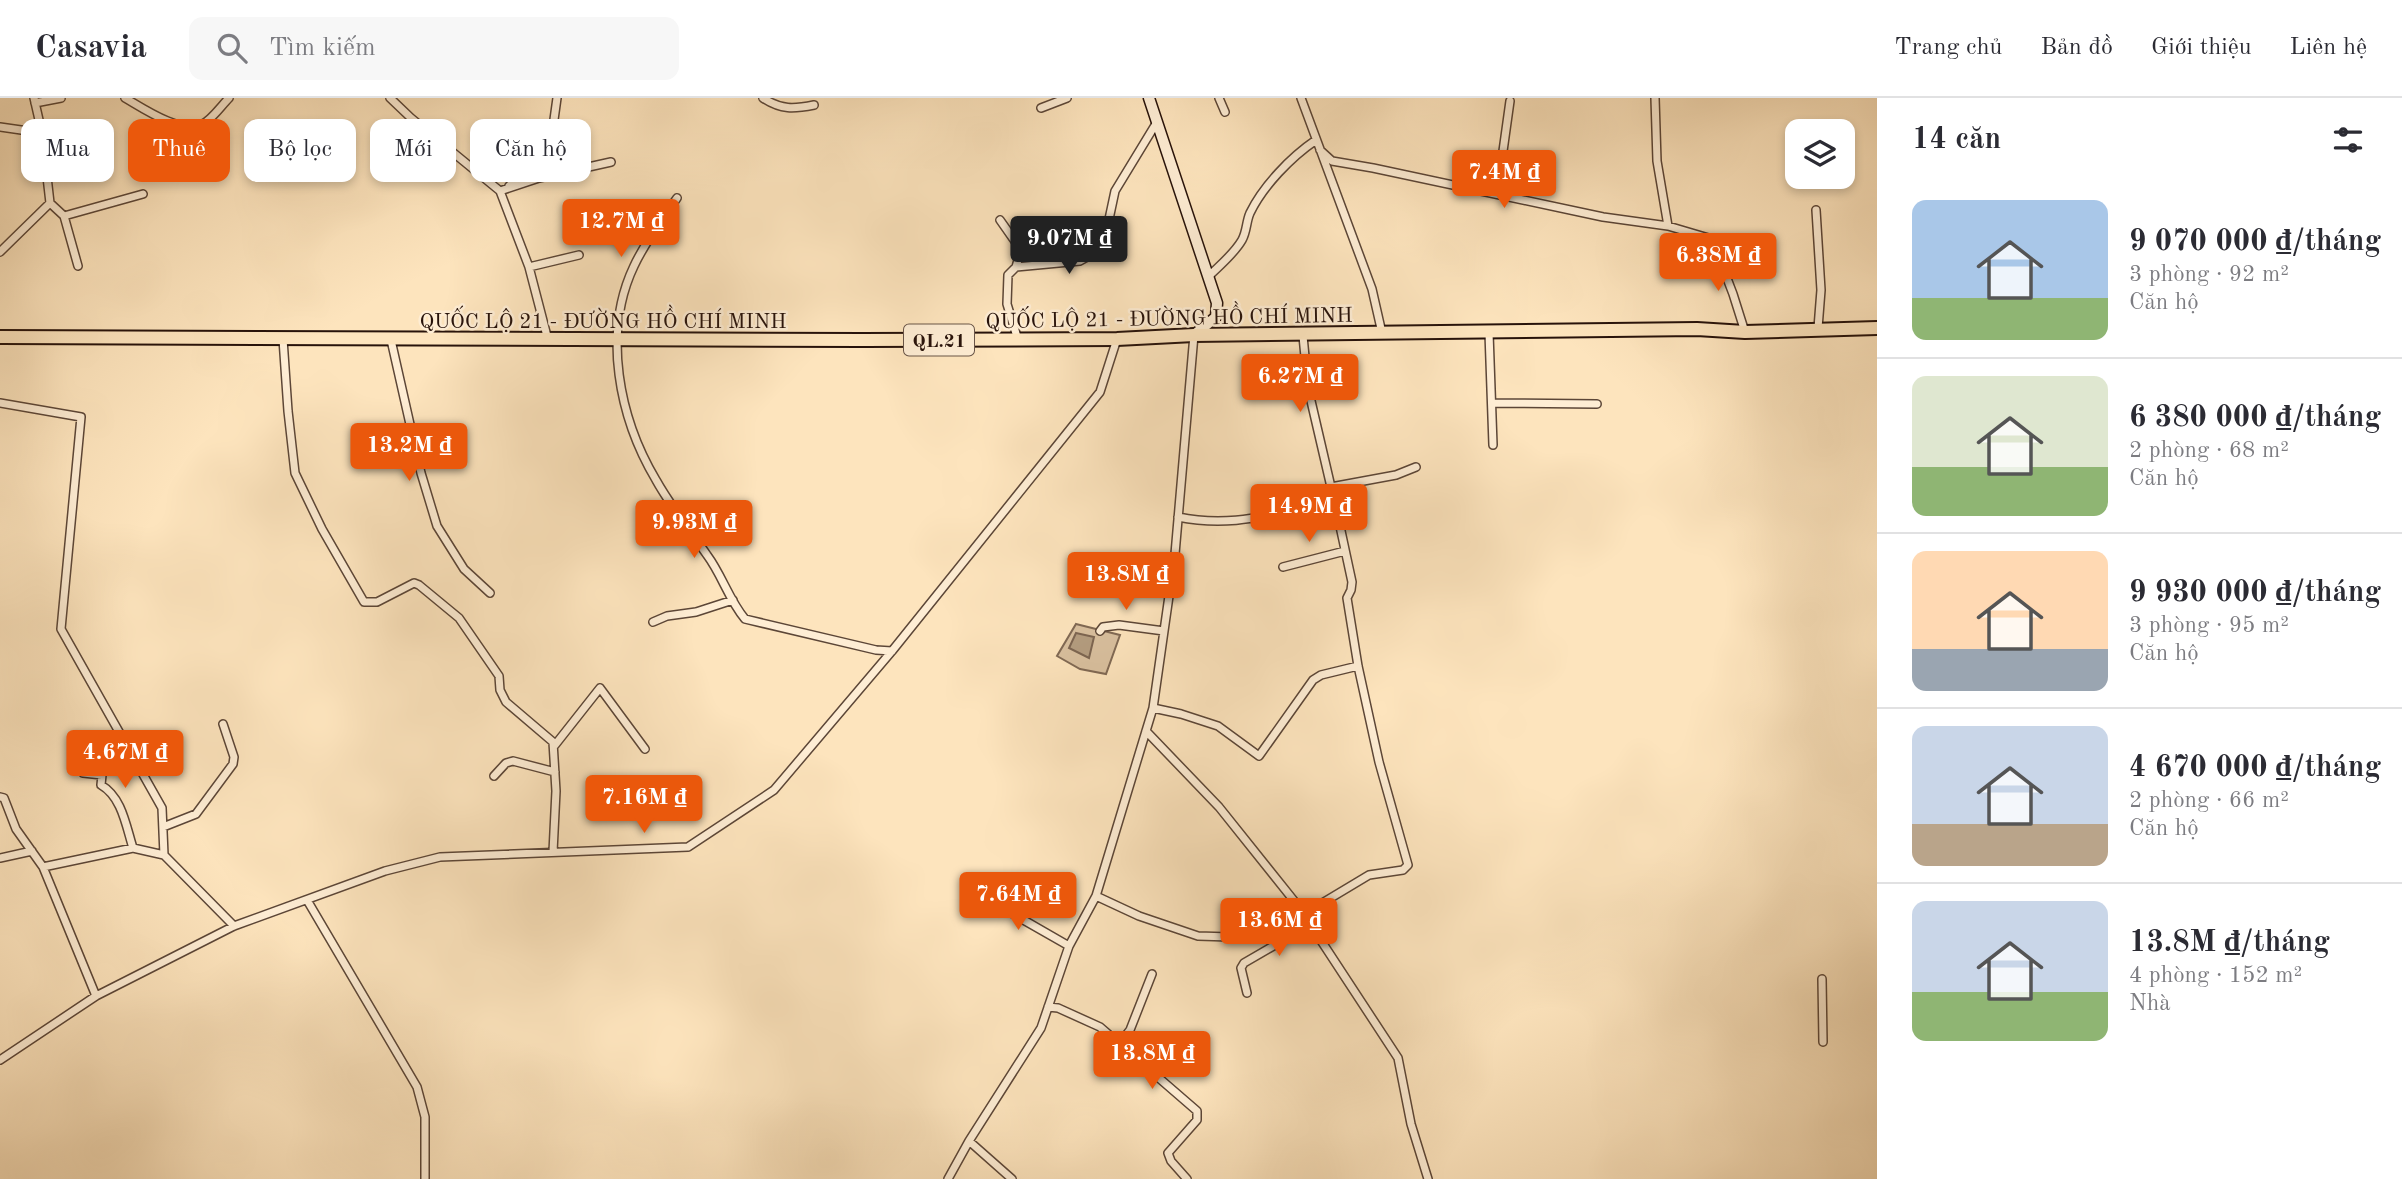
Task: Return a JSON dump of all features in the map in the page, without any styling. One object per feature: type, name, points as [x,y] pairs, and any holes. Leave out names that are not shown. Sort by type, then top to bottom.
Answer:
[{"type":"highway","name":"QUỐC LỘ 21 - ĐƯỜNG HỒ CHÍ MINH","points":[[0,337],[1018,340],[1194,335],[1303,336],[1697,329],[1745,332],[1877,328]]},
{"type":"street","points":[[39,119],[35,100],[61,98]]},
{"type":"street","points":[[125,98],[168,121],[197,125],[207,121],[229,98]]},
{"type":"street","points":[[390,98],[414,119]]},
{"type":"street","points":[[504,189],[545,150],[552,134],[557,98]]},
{"type":"street","points":[[763,98],[782,108],[814,105]]},
{"type":"street","points":[[1041,108],[1067,98]]},
{"type":"street","points":[[948,1179],[1041,1028],[1069,946],[1096,896],[1153,708],[1178,517],[1194,335],[1216,317],[1217,303],[1149,98]]},
{"type":"street","points":[[1219,98],[1225,112]]},
{"type":"street","points":[[1301,98],[1372,289],[1382,334]]},
{"type":"street","points":[[1655,98],[1657,161],[1668,226]]},
{"type":"street","points":[[1497,194],[1510,100]]},
{"type":"street","points":[[1016,267],[1080,261],[1098,251],[1105,238],[1115,191],[1157,122]]},
{"type":"street","points":[[0,127],[21,130]]},
{"type":"street","points":[[1209,276],[1242,239],[1251,212],[1275,178],[1316,140]]},
{"type":"street","points":[[1320,150],[1332,161],[1373,167],[1602,217],[1668,226],[1712,239],[1745,332]]},
{"type":"street","points":[[456,153],[504,189],[529,267],[548,340]]},
{"type":"street","points":[[504,189],[611,162]]},
{"type":"street","points":[[48,182],[50,203],[64,216],[78,266]]},
{"type":"street","points":[[64,216],[144,194]]},
{"type":"street","points":[[677,198],[634,265],[622,303],[615,340],[628,415],[644,457],[678,517],[716,567],[745,619],[876,650],[892,650]]},
{"type":"street","points":[[0,252],[50,203]]},
{"type":"street","points":[[1816,210],[1821,290],[1818,328]]},
{"type":"street","points":[[1000,220],[1021,250],[1016,267],[1008,275],[1006,294],[1018,340]]},
{"type":"street","points":[[529,267],[579,256]]},
{"type":"street","points":[[1489,333],[1493,445]]},
{"type":"street","points":[[1303,336],[1308,388],[1352,582],[1346,598],[1358,666],[1379,762],[1408,865],[1403,870],[1369,875],[1304,914]]},
{"type":"street","points":[[283,339],[295,472],[361,600],[367,604],[373,603],[411,583],[419,585],[459,618],[499,677],[500,690],[506,702],[555,745]]},
{"type":"street","points":[[0,1060],[96,996],[234,926],[385,871],[440,857],[688,847],[774,790],[892,650],[1100,392],[1117,339]]},
{"type":"street","points":[[391,340],[424,483],[437,526],[464,569],[490,593]]},
{"type":"street","points":[[0,403],[81,417],[61,629],[162,808],[164,855]]},
{"type":"street","points":[[1492,403],[1597,404]]},
{"type":"street","points":[[1331,487],[1396,475],[1416,467]]},
{"type":"street","points":[[1178,517],[1202,522],[1229,522],[1335,503]]},
{"type":"street","points":[[1283,567],[1345,551]]},
{"type":"street","points":[[653,622],[733,600]]},
{"type":"street","points":[[1100,631],[1103,627],[1119,625],[1164,631]]},
{"type":"street","points":[[1153,708],[1218,726],[1259,756],[1313,680],[1321,674],[1358,666]]},
{"type":"street","points":[[553,852],[555,745],[600,688],[645,749]]},
{"type":"street","points":[[163,827],[196,814],[233,764],[234,757],[223,724]]},
{"type":"street","points":[[1146,731],[1219,807],[1304,914],[1398,1058],[1411,1124],[1428,1179]]},
{"type":"street","points":[[494,776],[506,762],[513,761],[555,772]]},
{"type":"street","points":[[83,773],[102,775],[100,785],[105,787],[120,806],[133,848]]},
{"type":"street","points":[[0,797],[5,798],[16,829],[43,867],[96,996]]},
{"type":"street","points":[[43,867],[133,848],[164,855],[234,926]]},
{"type":"street","points":[[0,858],[32,851]]},
{"type":"street","points":[[980,895],[1069,946]]},
{"type":"street","points":[[1096,896],[1139,916],[1198,936],[1230,937]]},
{"type":"street","points":[[307,900],[417,1087],[425,1116],[425,1179]]},
{"type":"street","points":[[1247,993],[1241,968],[1244,963],[1311,924]]},
{"type":"street","points":[[1119,1043],[1130,1030],[1152,974]]},
{"type":"street","points":[[1822,979],[1823,1042]]},
{"type":"street","points":[[1048,1007],[1058,1008],[1100,1027],[1198,1113],[1198,1120],[1168,1153],[1171,1161],[1187,1179]]},
{"type":"street","points":[[969,1141],[1012,1179]]},
{"type":"shaded area","points":[[1076,624],[1120,635],[1106,674],[1080,669],[1057,656]]},
{"type":"shaded area","points":[[1076,633],[1094,637],[1089,658],[1069,648]]}]
